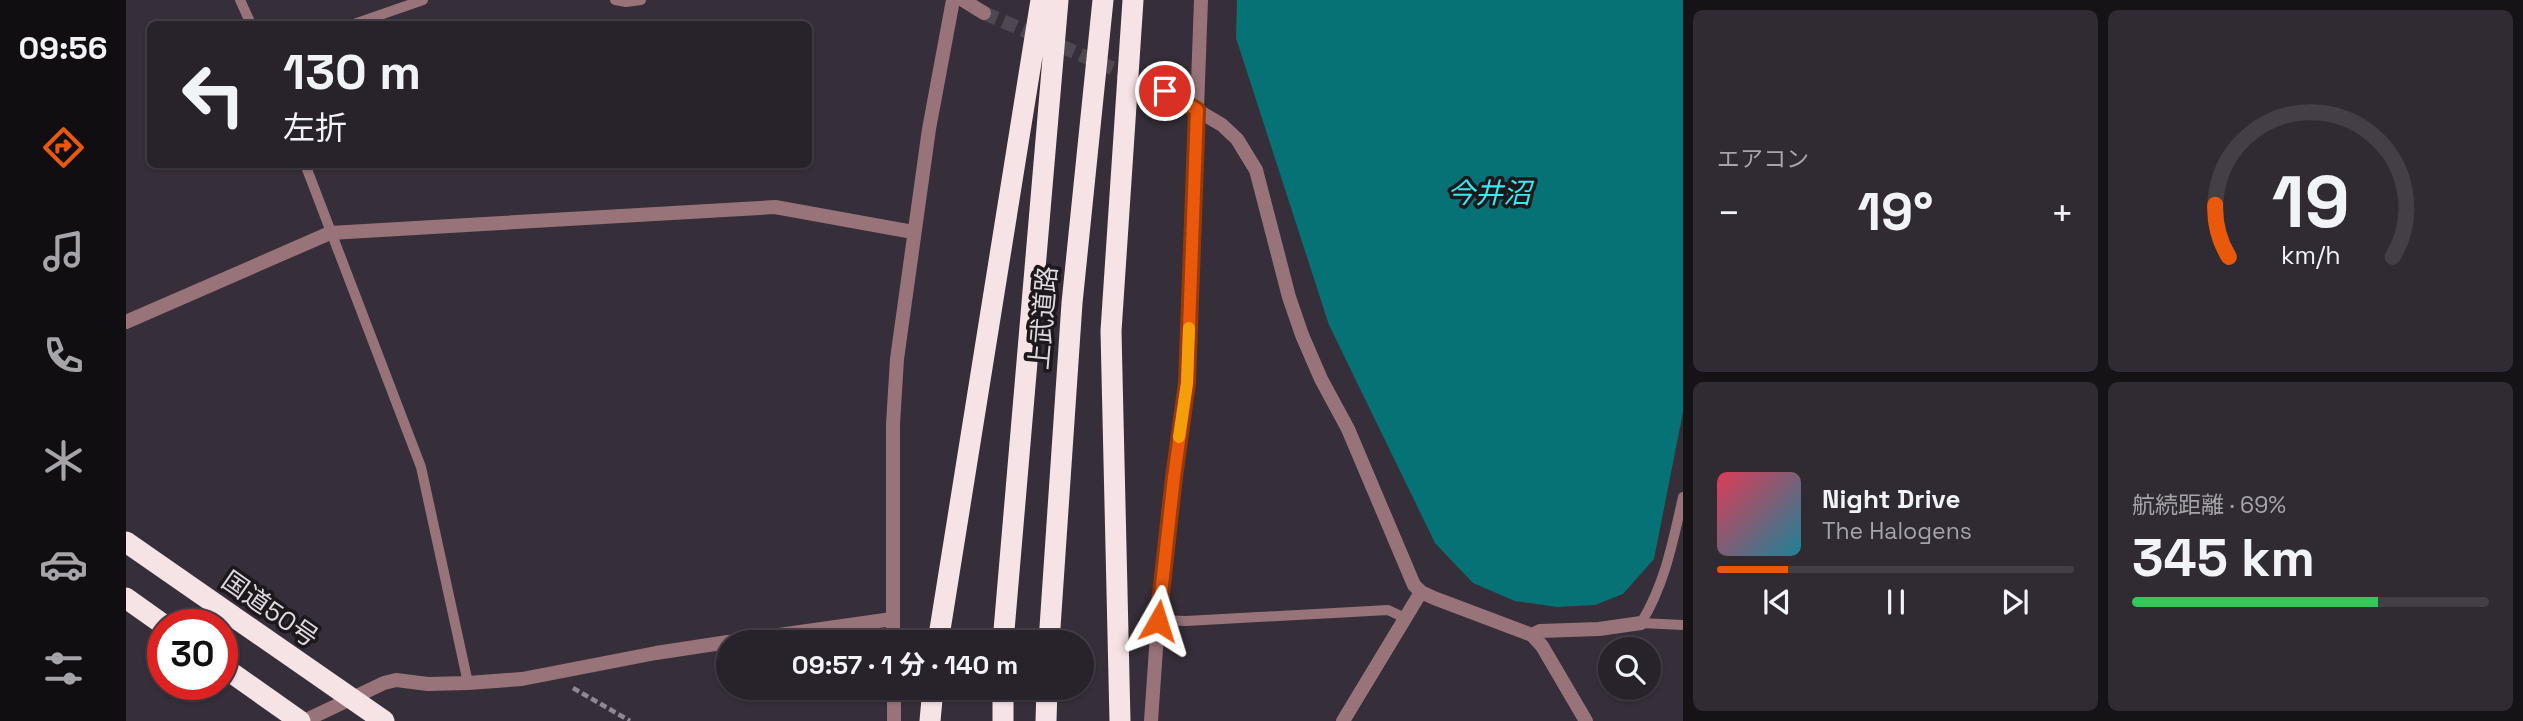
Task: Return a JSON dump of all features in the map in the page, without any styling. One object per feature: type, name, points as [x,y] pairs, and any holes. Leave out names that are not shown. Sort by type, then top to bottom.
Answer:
[{"type":"highway","points":[[940,630],[1041,0]]},
{"type":"highway","name":"上武道路","points":[[1004,630],[1058,0]]},
{"type":"highway","name":"上武道路","points":[[1050,630],[1072,303],[1103,0]]},
{"type":"highway","points":[[1120,721],[1111,331],[1133,0]]},
{"type":"highway","name":"国道50号","points":[[126,542],[350,700],[384,721]]},
{"type":"highway","points":[[126,598],[147,613]]},
{"type":"highway","points":[[238,677],[302,721]]},
{"type":"highway","points":[[930,721],[932,700]]},
{"type":"highway","points":[[1003,700],[1003,721]]},
{"type":"highway","points":[[1046,721],[1047,700]]},
{"type":"street","points":[[892,630],[893,424],[897,359],[929,129],[953,0]]},
{"type":"street","points":[[963,0],[984,13]]},
{"type":"street","points":[[1151,721],[1158,621],[1187,383],[1201,0]]},
{"type":"street","points":[[1165,91],[1222,125],[1237,139],[1256,170],[1301,335],[1348,429],[1414,585],[1421,592],[1532,635],[1542,646],[1586,721]]},
{"type":"street","points":[[126,322],[330,233],[775,207],[914,232]]},
{"type":"street","points":[[1343,721],[1421,592]]},
{"type":"street","points":[[814,630],[892,619]]},
{"type":"street","points":[[1532,635],[1540,631],[1599,629],[1641,623]]},
{"type":"street","points":[[302,721],[396,680],[428,684],[468,684],[522,679],[716,644]]},
{"type":"street","points":[[894,700],[894,721]]},
{"type":"lane","points":[[240,0],[250,21]]},
{"type":"lane","points":[[363,21],[423,0]]},
{"type":"lane","points":[[615,0],[641,0]]},
{"type":"lane","points":[[306,168],[421,467],[468,684]]},
{"type":"lane","points":[[1683,497],[1668,564],[1653,603],[1641,623],[1683,625]]},
{"type":"lane","points":[[1158,621],[1388,610],[1405,618]]},
{"type":"path","points":[[557,672],[564,682],[579,693],[630,721]]},
{"type":"water","name":"今井沼","points":[[1237,0],[1683,0],[1683,412],[1654,559],[1623,594],[1595,605],[1557,607],[1515,601],[1473,583],[1435,543],[1329,325],[1236,38]]},
{"type":"tunnel","points":[[984,13],[1165,91]]},
{"type":"slow traffic","points":[[1179,437],[1187,383],[1189,328]]},
{"type":"route","points":[[1158,621],[1187,383],[1197,110],[1165,91]]}]
